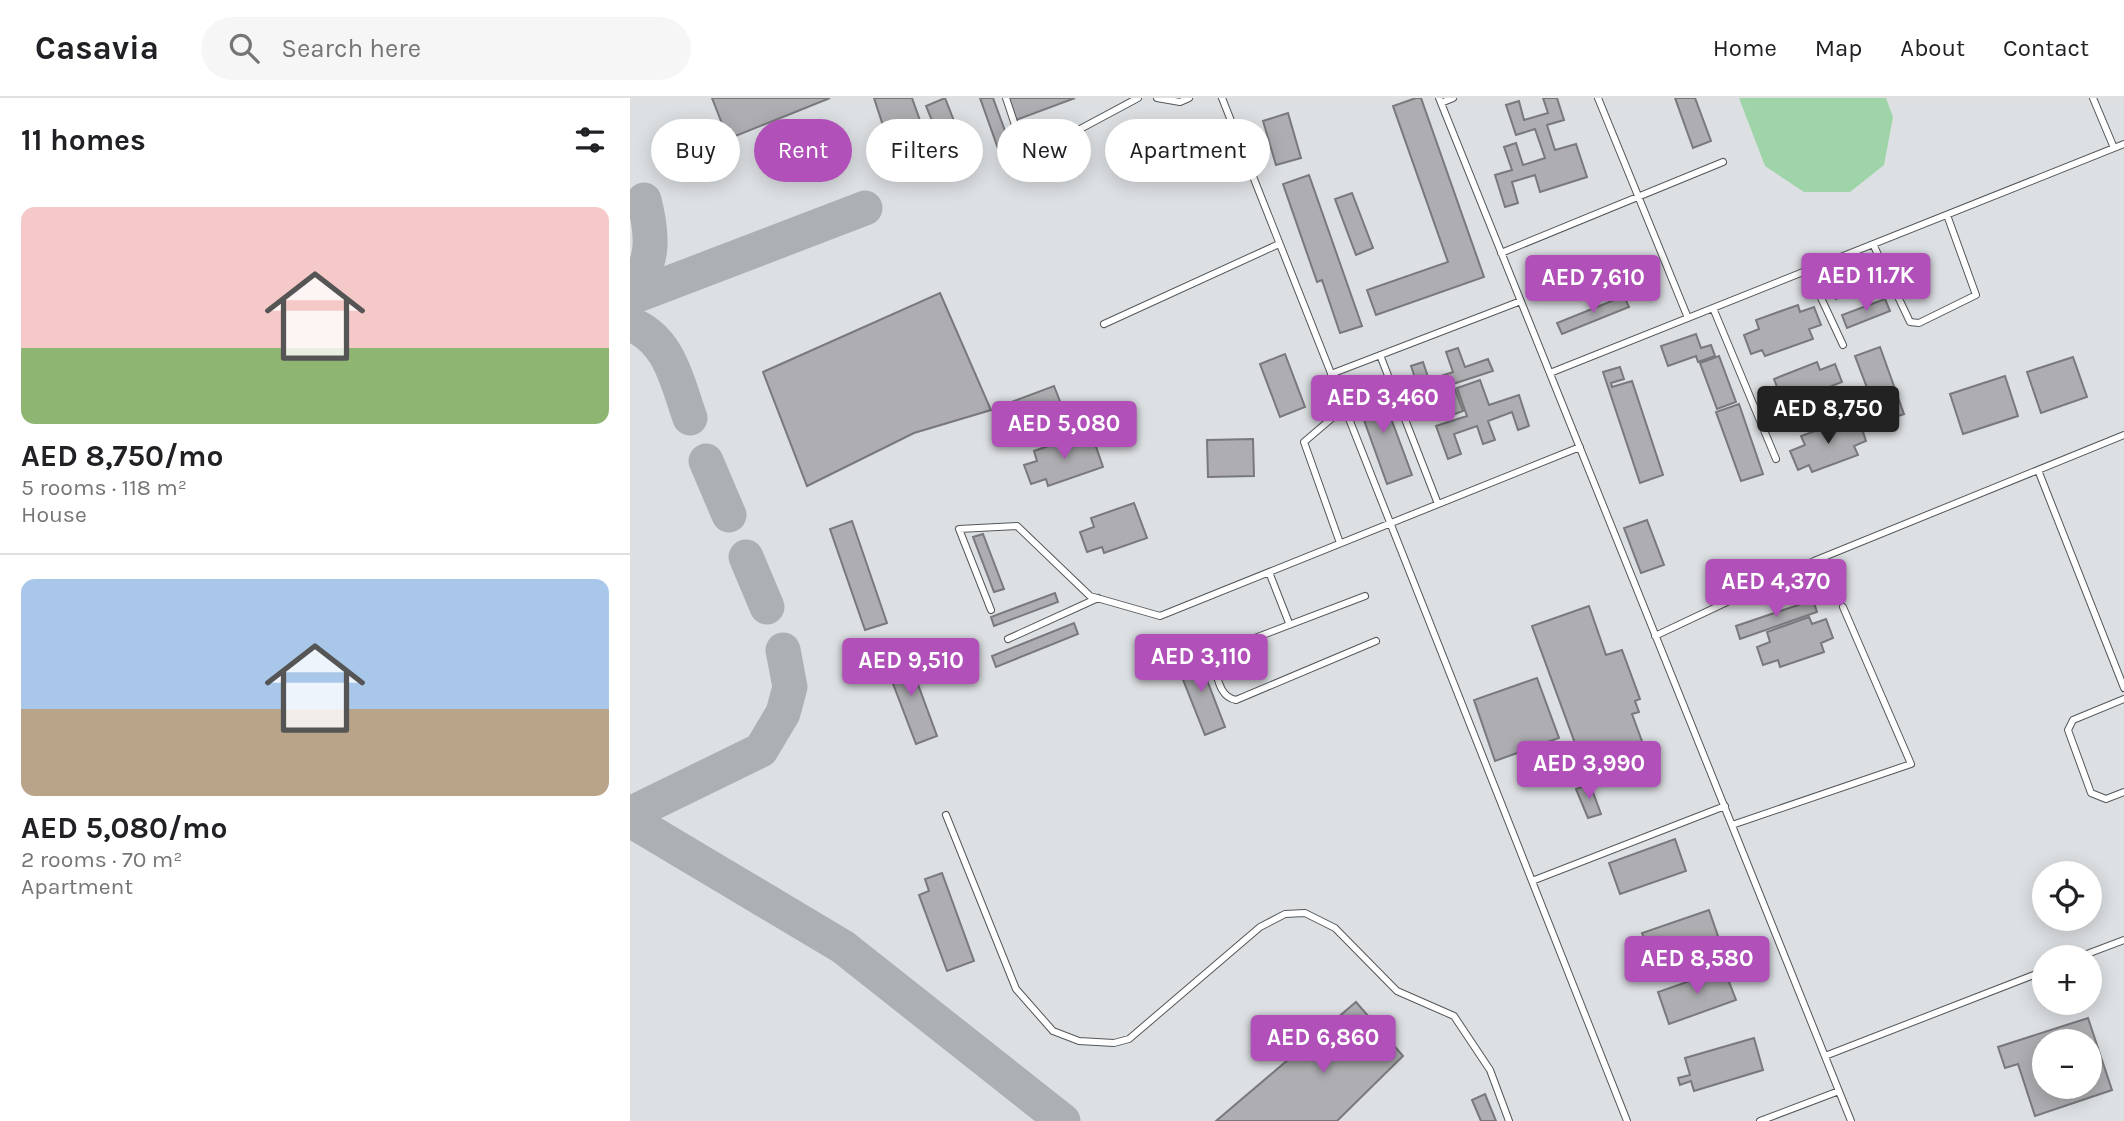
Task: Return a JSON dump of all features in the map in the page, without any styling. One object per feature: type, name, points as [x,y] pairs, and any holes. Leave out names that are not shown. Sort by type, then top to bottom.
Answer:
[{"type":"lane","points":[[1006,98],[1026,158],[1138,98]]},
{"type":"lane","points":[[1157,98],[1180,102],[1189,98]]},
{"type":"lane","points":[[1222,98],[1627,1121]]},
{"type":"lane","points":[[1453,98],[1440,100],[1851,1121]]},
{"type":"lane","points":[[1598,98],[1688,318]]},
{"type":"lane","points":[[2093,98],[2114,148]]},
{"type":"lane","points":[[1550,373],[2124,144]]},
{"type":"lane","points":[[1501,253],[1723,162]]},
{"type":"lane","points":[[1873,244],[1910,322],[1919,323],[1976,295],[1947,215]]},
{"type":"lane","points":[[1104,324],[1279,243]]},
{"type":"lane","points":[[1808,270],[1843,345]]},
{"type":"lane","points":[[1331,374],[1521,301]]},
{"type":"lane","points":[[1713,308],[1776,459]]},
{"type":"lane","points":[[1380,355],[1438,504]]},
{"type":"lane","points":[[1340,543],[1304,442],[1345,407]]},
{"type":"lane","points":[[1655,636],[1814,561],[2124,435]]},
{"type":"lane","points":[[991,610],[959,529],[1017,526],[1090,596],[1160,616],[1580,447]]},
{"type":"lane","points":[[2038,470],[2124,688]]},
{"type":"lane","points":[[1269,572],[1289,623]]},
{"type":"lane","points":[[1365,596],[1289,623],[1215,655],[1213,663],[1225,696],[1230,699],[1242,698],[1376,641]]},
{"type":"lane","points":[[1008,639],[1098,598]]},
{"type":"lane","points":[[1732,825],[1911,764],[1843,607]]},
{"type":"lane","points":[[2124,699],[2073,720],[2068,730],[2091,793],[2106,799],[2124,792]]},
{"type":"lane","points":[[1532,881],[1725,806]]},
{"type":"lane","points":[[946,815],[1016,989],[1053,1031],[1079,1041],[1114,1043],[1129,1039],[1260,927],[1285,914],[1305,913],[1335,928],[1397,991],[1454,1016],[1490,1070],[1509,1121]]},
{"type":"lane","points":[[2102,948],[2124,940]]},
{"type":"lane","points":[[1825,1056],[2032,976]]},
{"type":"lane","points":[[1760,1121],[1839,1091]]},
{"type":"green space","points":[[1739,98],[1886,98],[1893,117],[1884,165],[1850,192],[1804,192],[1765,166]]},
{"type":"building","points":[[712,98],[830,98],[778,119],[754,119],[754,129],[740,134],[740,119],[720,119]]},
{"type":"building","points":[[874,98],[912,98],[919,119],[881,119]]},
{"type":"building","points":[[945,98],[953,119],[931,119],[926,106]]},
{"type":"building","points":[[980,98],[993,98],[1001,119],[997,119],[997,146]]},
{"type":"building","points":[[1008,98],[1075,98],[1019,119],[1016,119]]},
{"type":"building","points":[[1421,98],[1484,277],[1376,315],[1367,290],[1448,262],[1393,106]]},
{"type":"building","points":[[1543,98],[1557,98],[1564,120],[1547,125],[1555,150],[1576,144],[1587,177],[1540,192],[1535,175],[1512,182],[1518,203],[1505,207],[1495,175],[1512,170],[1504,147],[1516,143],[1523,165],[1545,158],[1535,129],[1516,135],[1506,105],[1519,101],[1524,120],[1548,113]]},
{"type":"building","points":[[1675,98],[1695,98],[1711,141],[1693,148]]},
{"type":"building","points":[[1288,113],[1301,158],[1276,165],[1270,145],[1269,119]]},
{"type":"building","points":[[1309,175],[1362,326],[1340,333],[1322,280],[1317,282],[1283,184]]},
{"type":"building","points":[[1352,193],[1373,248],[1356,255],[1335,199]]},
{"type":"building","points":[[1869,258],[1879,282],[1836,299],[1826,275]]},
{"type":"building","points":[[940,293],[991,410],[914,433],[807,486],[763,372]]},
{"type":"building","points":[[1624,296],[1629,307],[1562,334],[1557,323]]},
{"type":"building","points":[[1885,299],[1890,311],[1847,328],[1842,315]]},
{"type":"building","points":[[1798,305],[1800,312],[1814,307],[1821,325],[1809,329],[1813,339],[1765,356],[1762,350],[1751,354],[1744,335],[1759,329],[1756,320]]},
{"type":"building","points":[[1696,334],[1701,348],[1711,345],[1715,356],[1698,362],[1696,356],[1668,366],[1661,346]]},
{"type":"building","points":[[1880,347],[1904,414],[1880,422],[1855,356]]},
{"type":"building","points":[[1458,348],[1465,367],[1488,359],[1493,371],[1453,384],[1463,411],[1450,416],[1442,392],[1422,399],[1411,366],[1423,362],[1429,380],[1453,372],[1446,352]]},
{"type":"building","points":[[1285,354],[1305,407],[1280,417],[1260,364]]},
{"type":"building","points":[[1719,356],[1736,402],[1717,409],[1700,363]]},
{"type":"building","points":[[2073,357],[2087,397],[2041,413],[2027,372]]},
{"type":"building","points":[[1817,362],[1820,370],[1835,364],[1842,382],[1829,387],[1833,395],[1786,414],[1783,407],[1773,411],[1765,392],[1777,387],[1774,379]]},
{"type":"building","points":[[1620,367],[1624,379],[1611,383],[1612,387],[1632,381],[1663,475],[1640,483],[1603,372]]},
{"type":"building","points":[[2005,376],[2018,416],[1963,434],[1950,394]]},
{"type":"building","points":[[1480,380],[1489,405],[1519,395],[1529,426],[1518,430],[1512,412],[1488,421],[1495,440],[1483,444],[1477,426],[1454,434],[1461,454],[1448,459],[1436,426],[1467,416],[1457,388]]},
{"type":"building","points":[[1054,386],[1063,409],[1007,430],[998,407]]},
{"type":"building","points":[[1379,386],[1412,475],[1387,484],[1355,395]]},
{"type":"building","points":[[1739,404],[1763,474],[1741,481],[1716,412]]},
{"type":"building","points":[[1843,421],[1846,429],[1860,423],[1866,441],[1854,446],[1858,455],[1812,472],[1809,465],[1798,470],[1790,451],[1805,445],[1801,436]]},
{"type":"building","points":[[1075,437],[1078,443],[1093,438],[1103,467],[1048,486],[1046,479],[1031,484],[1024,465],[1037,461],[1034,451]]},
{"type":"building","points":[[1253,439],[1254,476],[1208,477],[1207,440]]},
{"type":"building","points":[[1134,503],[1147,538],[1104,553],[1102,547],[1087,552],[1080,532],[1094,527],[1091,518]]},
{"type":"building","points":[[1647,520],[1664,565],[1641,573],[1624,528]]},
{"type":"building","points":[[852,521],[887,623],[865,630],[830,529]]},
{"type":"building","points":[[983,534],[1004,589],[994,592],[973,537]]},
{"type":"building","points":[[1055,593],[1058,602],[994,626],[991,617]]},
{"type":"building","points":[[1813,600],[1817,612],[1740,639],[1736,626]]},
{"type":"building","points":[[1589,606],[1606,655],[1622,650],[1640,699],[1635,701],[1639,712],[1632,714],[1647,755],[1587,776],[1532,626]]},
{"type":"building","points":[[1809,617],[1812,624],[1826,619],[1833,638],[1821,643],[1824,652],[1780,667],[1778,660],[1763,665],[1757,647],[1770,642],[1767,632]]},
{"type":"building","points":[[1074,623],[1078,634],[996,667],[992,656]]},
{"type":"building","points":[[906,652],[937,736],[916,744],[884,660]]},
{"type":"building","points":[[1197,654],[1225,727],[1205,735],[1176,662]]},
{"type":"building","points":[[1537,678],[1559,738],[1495,761],[1474,700]]},
{"type":"building","points":[[1590,784],[1601,814],[1588,818],[1576,789]]},
{"type":"building","points":[[1675,839],[1686,871],[1620,894],[1609,863]]},
{"type":"building","points":[[942,873],[974,961],[947,971],[919,895],[929,891],[925,879]]},
{"type":"building","points":[[1709,910],[1720,942],[1653,965],[1642,933]]},
{"type":"building","points":[[1724,969],[1736,1000],[1669,1024],[1658,992]]},
{"type":"building","points":[[1356,1002],[1403,1056],[1337,1121],[1216,1121]]},
{"type":"building","points":[[2088,1018],[2092,1029],[2054,1029]]},
{"type":"building","points":[[2032,1036],[2032,1099],[2085,1099],[2035,1116],[2018,1064],[2005,1068],[1998,1047]]},
{"type":"building","points":[[1754,1038],[1763,1070],[1694,1091],[1691,1081],[1680,1085],[1678,1078],[1690,1075],[1685,1058]]},
{"type":"building","points":[[2102,1060],[2112,1090],[2102,1093]]},
{"type":"building","points":[[1485,1094],[1496,1121],[1481,1121],[1472,1100]]},
{"type":"taxiway","points":[[630,292],[644,270],[650,249],[644,200]]},
{"type":"taxiway","points":[[630,298],[865,208]]},
{"type":"taxiway","points":[[630,324],[644,331],[663,351],[676,376],[690,418]]},
{"type":"taxiway","points":[[706,461],[729,515]]},
{"type":"taxiway","points":[[746,557],[767,607]]},
{"type":"taxiway","points":[[630,814],[761,750],[783,713],[790,687],[783,650]]},
{"type":"taxiway","points":[[630,820],[843,947],[1063,1121]]}]
